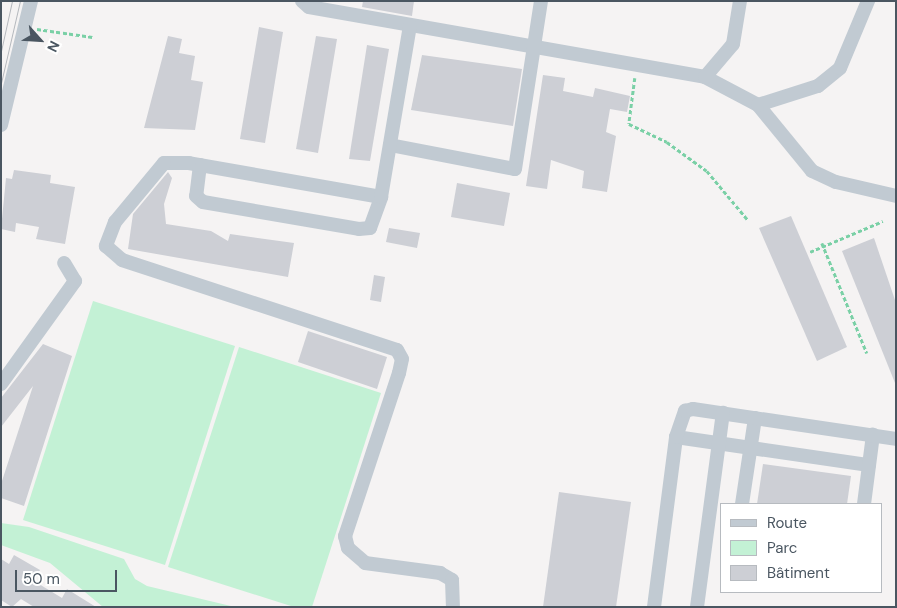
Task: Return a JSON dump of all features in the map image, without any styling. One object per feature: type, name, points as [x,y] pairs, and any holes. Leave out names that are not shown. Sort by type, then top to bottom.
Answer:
[{"type":"street","points":[[1,125],[31,1]]},
{"type":"street","points":[[302,1],[309,7],[534,45],[705,77],[758,104],[812,171],[836,182],[896,196]]},
{"type":"street","points":[[390,145],[515,169],[541,1]]},
{"type":"street","points":[[705,77],[733,44],[740,1]]},
{"type":"street","points":[[758,104],[818,86],[840,68],[868,1]]},
{"type":"street","points":[[200,166],[196,196],[203,202],[281,216],[370,228],[381,197],[410,25]]},
{"type":"street","points":[[381,197],[200,166],[164,163],[115,222],[106,246],[122,260],[397,350],[402,359],[399,374],[345,536],[348,548],[365,563],[440,573],[452,580],[453,607]]},
{"type":"street","points":[[1,384],[75,281],[64,263]]},
{"type":"street","points":[[654,607],[676,437],[685,411],[723,413],[896,439]]},
{"type":"street","points":[[697,607],[723,413]]},
{"type":"street","points":[[742,503],[755,418]]},
{"type":"street","points":[[864,503],[873,436]]},
{"type":"street","points":[[676,437],[869,465]]},
{"type":"path","points":[[36,29],[92,37]]},
{"type":"path","points":[[633,65],[637,90],[629,124],[667,142],[707,171],[748,220]]},
{"type":"path","points":[[810,252],[883,221]]},
{"type":"path","points":[[822,243],[867,353]]},
{"type":"green space","points":[[93,301],[235,346],[165,565],[23,520]]},
{"type":"green space","points":[[239,347],[381,393],[312,607],[294,607],[168,567]]},
{"type":"green space","points":[[1,523],[29,527],[124,559],[135,579],[147,586],[235,607],[103,607],[50,563],[1,545]]},
{"type":"building","points":[[363,1],[414,1],[412,16],[362,7]]},
{"type":"building","points":[[259,27],[283,32],[265,143],[240,139]]},
{"type":"building","points":[[168,36],[182,39],[179,53],[195,56],[191,80],[203,82],[195,130],[144,128]]},
{"type":"building","points":[[316,36],[337,39],[318,153],[296,149]]},
{"type":"building","points":[[367,45],[389,49],[370,161],[349,159]]},
{"type":"building","points":[[422,55],[522,69],[513,126],[411,110]]},
{"type":"building","points":[[543,75],[565,78],[563,91],[593,97],[595,88],[630,96],[627,112],[610,109],[606,132],[616,136],[607,192],[582,188],[584,171],[551,160],[547,189],[526,186]]},
{"type":"building","points":[[14,170],[51,175],[50,183],[75,187],[65,244],[36,239],[39,227],[16,223],[15,232],[1,229],[6,178],[12,179]]},
{"type":"building","points":[[168,172],[172,178],[164,204],[166,224],[211,231],[228,241],[230,234],[294,243],[288,277],[128,249],[133,214]]},
{"type":"building","points":[[457,183],[510,193],[504,226],[451,217]]},
{"type":"building","points":[[791,216],[847,347],[817,361],[759,228]]},
{"type":"building","points":[[389,228],[420,233],[417,248],[386,242]]},
{"type":"building","points":[[874,238],[896,303],[895,383],[842,251]]},
{"type":"building","points":[[374,275],[385,277],[381,302],[370,300]]},
{"type":"building","points":[[308,331],[387,357],[377,389],[298,362]]},
{"type":"building","points":[[43,344],[72,356],[24,506],[1,498],[1,484],[33,386],[1,427],[1,398]]},
{"type":"building","points":[[763,464],[851,476],[847,503],[757,503]]},
{"type":"building","points":[[559,492],[631,502],[616,607],[543,607]]},
{"type":"building","points":[[14,555],[40,570],[34,581],[62,598],[67,589],[96,607],[34,607],[21,599],[12,607],[1,600],[1,559],[9,564]]},
{"type":"tram line","points":[[1,51],[12,1]]},
{"type":"tram line","points":[[1,83],[20,1]]}]
